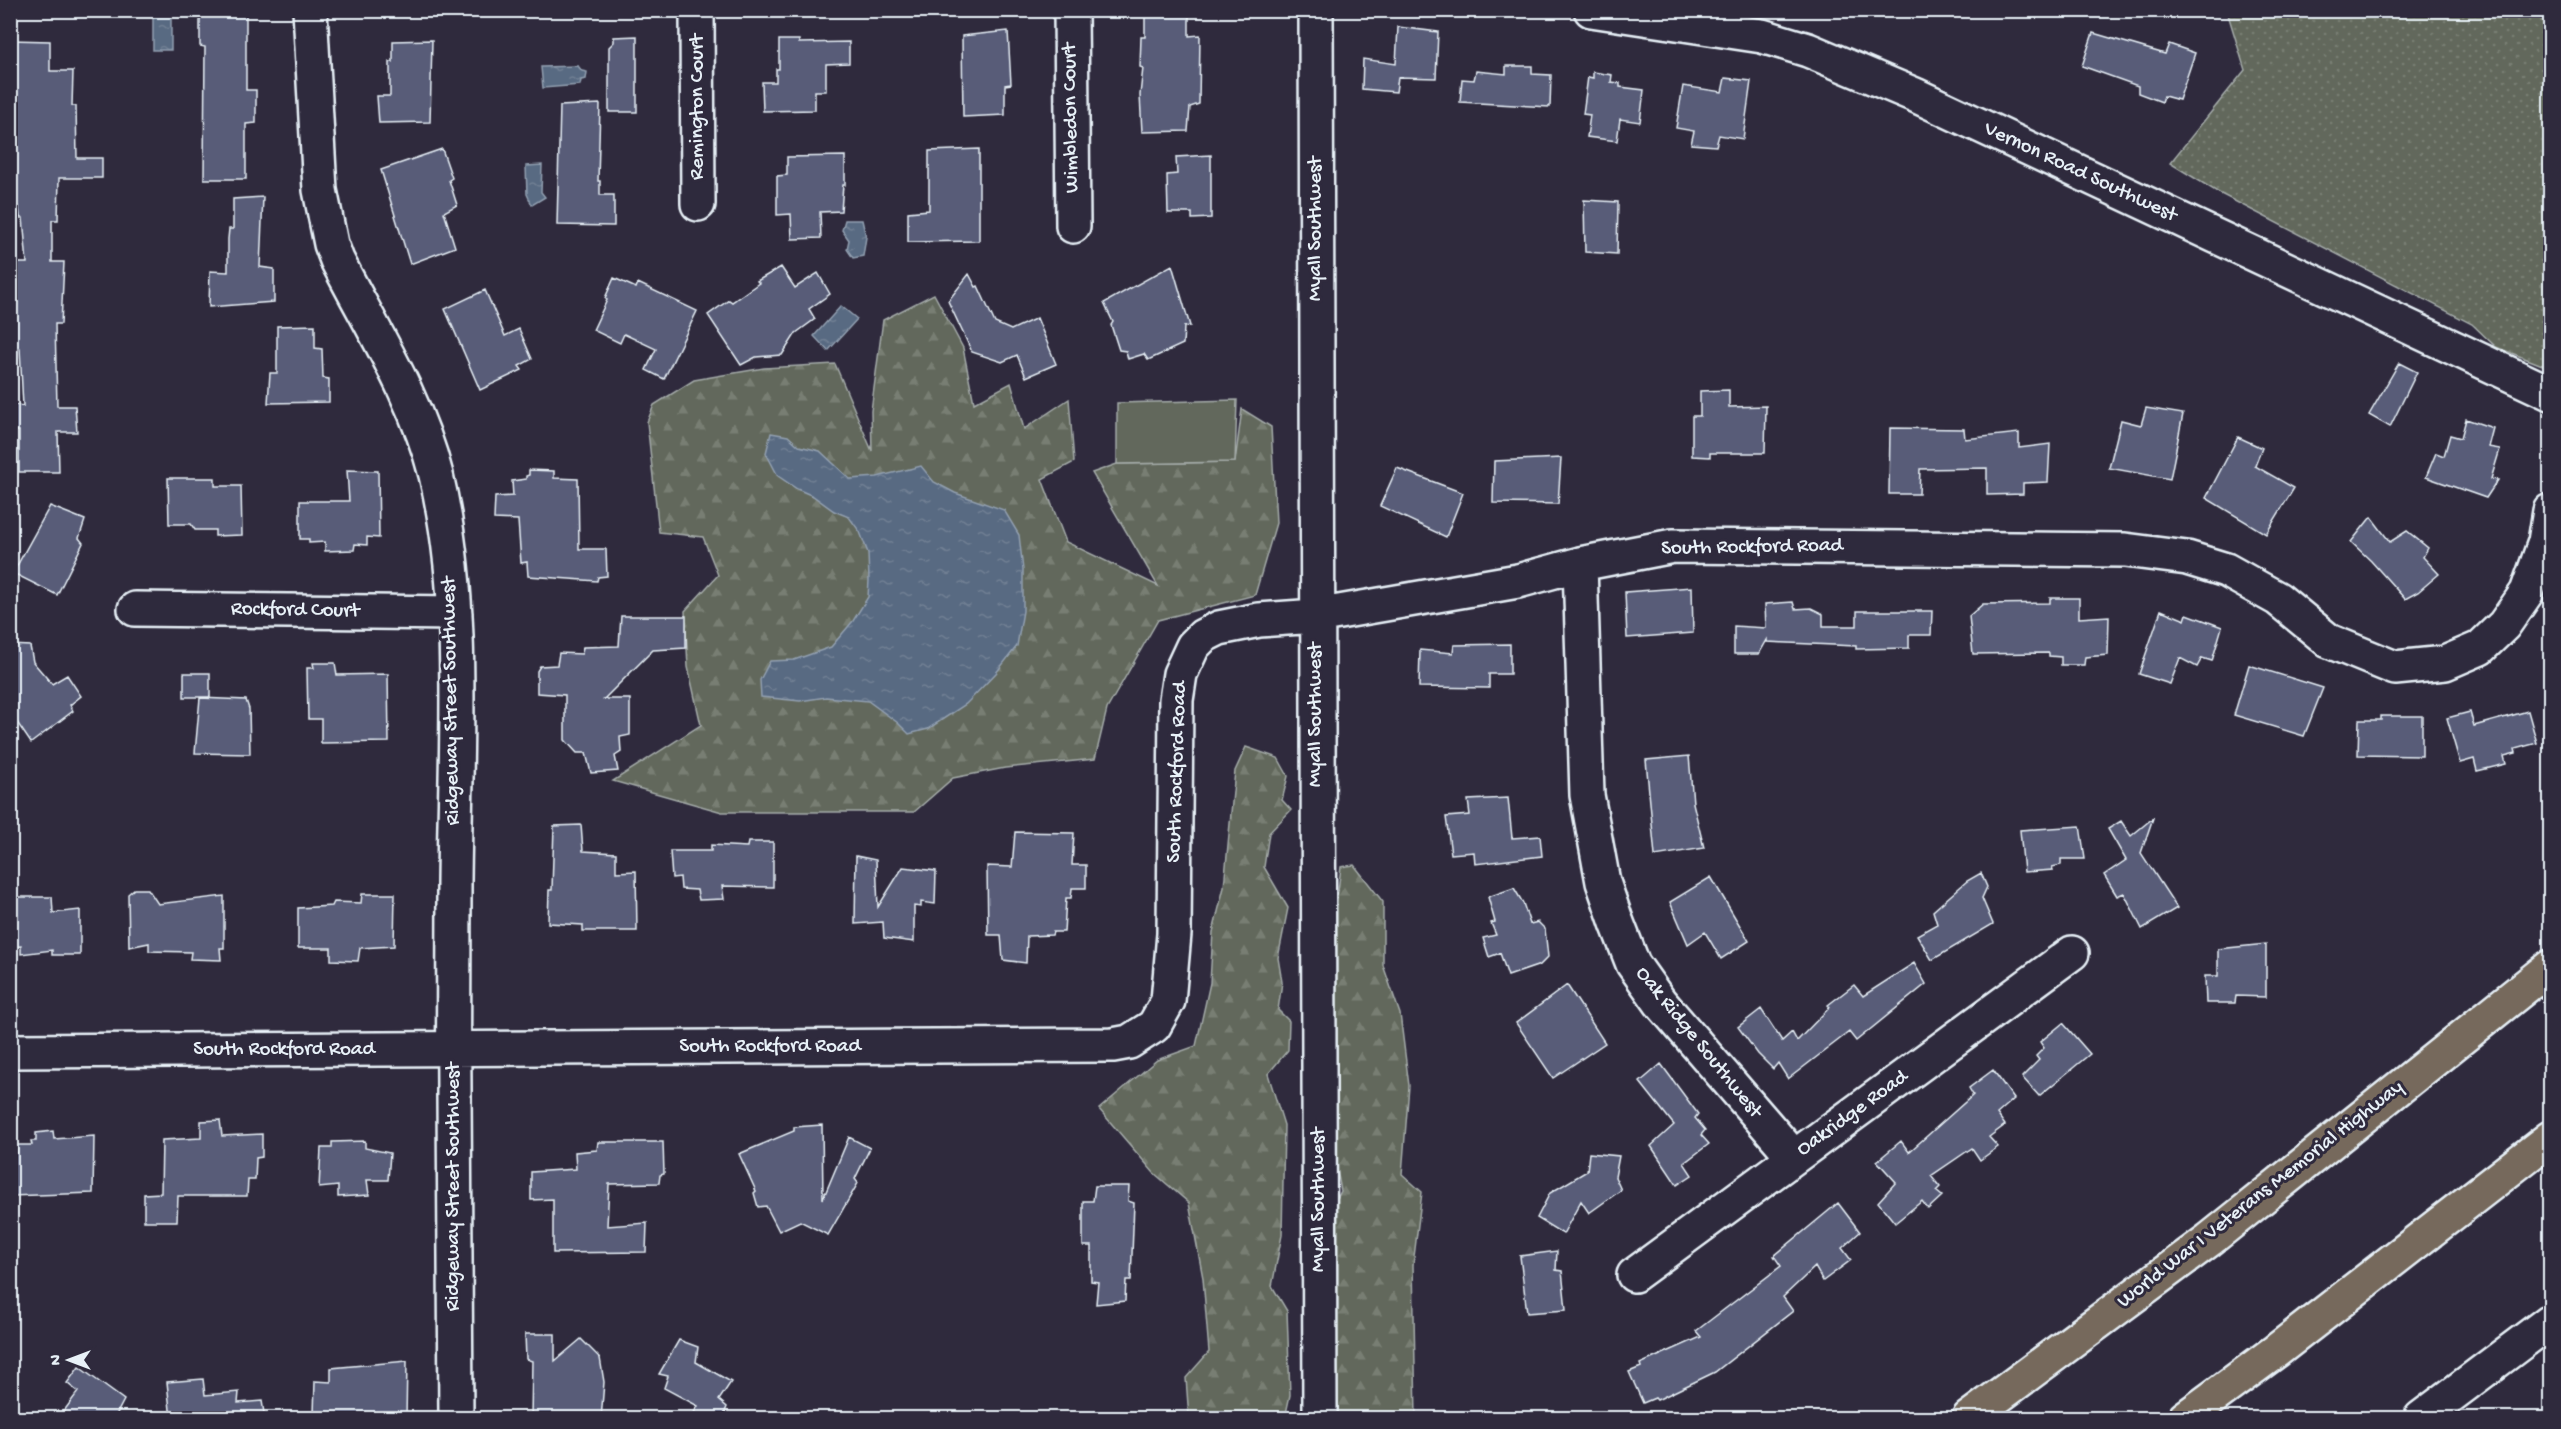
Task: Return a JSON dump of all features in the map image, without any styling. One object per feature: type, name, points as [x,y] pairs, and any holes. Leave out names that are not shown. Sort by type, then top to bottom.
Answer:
[{"type":"highway","name":"World War I Veterans Memorial Highway","points":[[1968,1419],[2210,1240],[2550,967]]},
{"type":"highway","points":[[2185,1419],[2550,1138]]},
{"type":"street","name":"Ridgeway Street Southwest","points":[[310,10],[320,190],[331,244],[337,260],[408,396],[427,442],[445,518],[455,613],[453,1049],[456,1419]]},
{"type":"street","name":"Remington Court","points":[[698,10],[698,204]]},
{"type":"street","name":"Wimbledon Court","points":[[1071,10],[1073,226]]},
{"type":"street","name":"Myall Southwest","points":[[1316,10],[1320,1419]]},
{"type":"street","name":"Vernon Road Southwest","points":[[1591,10],[1762,23],[1808,50],[1914,95],[2550,393]]},
{"type":"street","name":"South Rockford Road","points":[[10,1051],[1101,1046],[1129,1042],[1155,1026],[1168,1001],[1174,934],[1176,699],[1185,659],[1203,636],[1219,628],[1259,620],[1316,616],[1518,581],[1580,564],[1673,546],[2125,550],[2187,558],[2226,570],[2278,598],[2330,641],[2395,668],[2445,663],[2480,648],[2504,625],[2527,592],[2545,542],[2550,511]]},
{"type":"street","name":"Oak Ridge Southwest","points":[[1580,564],[1587,795],[1603,882],[1617,923],[1633,964],[1660,1002],[1794,1157]]},
{"type":"street","name":"Rockford Court","points":[[135,609],[455,613]]},
{"type":"street","name":"Oakridge Road","points":[[1634,1275],[2072,953]]},
{"type":"street","points":[[2421,1419],[2550,1321]]},
{"type":"green space","points":[[2227,11],[2550,11],[2550,368],[2496,347],[2472,324],[2219,193],[2170,163],[2245,70]]},
{"type":"green space","points":[[934,294],[963,348],[974,403],[1011,383],[1024,429],[1069,399],[1074,462],[1042,479],[1066,542],[1158,586],[1092,473],[1117,464],[1235,462],[1242,409],[1271,427],[1276,523],[1255,595],[1158,620],[1107,709],[1095,759],[1005,768],[953,778],[914,812],[722,812],[613,781],[701,725],[688,667],[685,611],[718,575],[703,537],[659,532],[647,422],[654,405],[694,380],[764,368],[835,364],[872,451],[871,411],[883,320]]},
{"type":"green space","points":[[1237,400],[1235,462],[1117,464],[1117,403]]},
{"type":"green space","points":[[1246,747],[1278,758],[1288,776],[1282,800],[1291,810],[1269,833],[1264,867],[1288,908],[1278,958],[1282,982],[1278,1010],[1289,1021],[1288,1050],[1268,1074],[1284,1125],[1282,1235],[1272,1286],[1287,1311],[1290,1395],[1285,1418],[1224,1418],[1224,1413],[1215,1418],[1189,1418],[1186,1378],[1209,1352],[1203,1278],[1189,1203],[1154,1173],[1099,1109],[1157,1060],[1196,1046],[1210,983],[1213,932],[1224,887],[1235,771]]},
{"type":"green space","points":[[1354,865],[1383,902],[1383,965],[1400,1014],[1409,1086],[1402,1174],[1422,1192],[1413,1265],[1416,1418],[1338,1418],[1334,1312],[1334,1205],[1341,1191],[1331,1138],[1332,939],[1341,867]]},
{"type":"water","points":[[163,10],[171,16],[171,50],[153,50],[153,16]]},
{"type":"water","points":[[578,66],[582,71],[587,72],[586,79],[581,80],[580,85],[543,88],[541,67]]},
{"type":"water","points":[[542,165],[541,192],[545,197],[532,205],[527,194],[526,166]]},
{"type":"water","points":[[845,220],[862,220],[866,237],[863,256],[853,258],[847,249],[849,240],[842,230]]},
{"type":"water","points":[[841,306],[857,319],[828,351],[814,336]]},
{"type":"water","points":[[771,433],[788,436],[799,446],[820,451],[850,479],[877,477],[921,466],[934,482],[955,493],[1004,510],[1019,535],[1023,570],[1023,611],[1017,646],[996,673],[966,704],[928,729],[909,734],[868,701],[826,697],[800,701],[761,697],[760,680],[770,661],[794,660],[831,647],[853,621],[868,597],[869,580],[868,553],[860,532],[849,517],[834,511],[778,476],[766,453]]},
{"type":"building","points":[[200,10],[246,10],[246,90],[256,90],[256,123],[246,124],[246,179],[204,179],[205,47],[200,46]]},
{"type":"building","points":[[1145,10],[1189,10],[1189,36],[1200,35],[1199,104],[1190,107],[1188,131],[1142,132],[1140,95],[1143,68],[1140,67],[1141,37],[1145,37]]},
{"type":"building","points":[[1398,27],[1438,32],[1436,78],[1398,77],[1396,92],[1362,89],[1363,59],[1396,64]]},
{"type":"building","points":[[1008,31],[1011,84],[1005,85],[1005,115],[963,117],[962,36]]},
{"type":"building","points":[[2093,33],[2165,54],[2169,44],[2195,53],[2179,100],[2164,96],[2162,102],[2138,93],[2138,86],[2082,66]]},
{"type":"building","points":[[637,36],[637,112],[609,112],[609,47],[614,42],[614,37]]},
{"type":"building","points":[[10,40],[50,41],[50,71],[73,71],[72,106],[76,106],[77,158],[102,158],[102,178],[59,178],[58,220],[52,220],[52,262],[64,262],[61,324],[55,324],[57,406],[75,406],[77,432],[58,432],[59,472],[19,472],[19,431],[11,431],[11,404],[23,406],[20,348],[10,349],[12,263],[27,263],[23,218],[20,218],[19,207],[10,207]]},
{"type":"building","points":[[432,40],[430,122],[379,123],[377,96],[390,96],[390,62],[393,62],[393,41]]},
{"type":"building","points":[[779,40],[799,40],[799,43],[849,42],[849,63],[826,64],[826,91],[815,91],[815,110],[763,111],[762,82],[776,82],[776,69],[779,69]]},
{"type":"building","points":[[1506,66],[1532,66],[1532,74],[1551,75],[1550,107],[1460,102],[1462,79],[1474,80],[1476,71],[1506,74]]},
{"type":"building","points":[[1593,72],[1612,75],[1611,82],[1620,83],[1620,87],[1644,90],[1640,122],[1620,119],[1617,141],[1587,137],[1590,115],[1583,114],[1588,77],[1593,78]]},
{"type":"building","points":[[1725,78],[1751,81],[1743,139],[1719,135],[1716,146],[1691,144],[1694,131],[1676,128],[1683,86],[1722,92]]},
{"type":"building","points":[[600,104],[598,181],[600,181],[600,195],[614,195],[614,226],[557,225],[560,106]]},
{"type":"building","points":[[442,149],[452,178],[449,180],[457,205],[444,212],[455,247],[410,264],[381,170]]},
{"type":"building","points":[[979,149],[979,241],[908,242],[908,212],[929,210],[929,151]]},
{"type":"building","points":[[1211,155],[1211,218],[1192,219],[1192,213],[1168,213],[1167,175],[1177,174],[1176,157]]},
{"type":"building","points":[[845,156],[845,185],[843,185],[841,211],[820,212],[821,238],[792,239],[791,214],[777,215],[777,176],[787,175],[787,157]]},
{"type":"building","points":[[263,197],[260,267],[274,269],[274,302],[209,307],[210,271],[228,272],[228,239],[229,229],[233,229],[233,199]]},
{"type":"building","points":[[1584,200],[1618,202],[1617,254],[1585,252]]},
{"type":"building","points":[[1172,265],[1190,326],[1184,327],[1183,344],[1148,360],[1144,354],[1128,359],[1126,351],[1119,350],[1111,325],[1113,322],[1104,303]]},
{"type":"building","points":[[781,267],[795,288],[818,273],[830,294],[809,309],[815,319],[796,333],[782,355],[756,357],[741,365],[708,315],[729,300],[732,302],[759,283],[757,281]]},
{"type":"building","points":[[969,274],[976,287],[978,286],[995,323],[1011,330],[1037,318],[1056,364],[1026,377],[1017,355],[1002,362],[972,352],[948,301]]},
{"type":"building","points":[[614,278],[636,288],[638,283],[697,311],[664,379],[646,370],[656,349],[624,334],[620,343],[593,330]]},
{"type":"building","points":[[485,290],[505,336],[519,329],[532,359],[519,366],[522,370],[480,390],[445,309]]},
{"type":"building","points":[[315,325],[315,348],[322,349],[323,378],[329,379],[329,402],[268,403],[270,373],[277,373],[277,326]]},
{"type":"building","points":[[2399,363],[2417,372],[2390,427],[2369,415]]},
{"type":"building","points":[[1729,390],[1729,407],[1766,406],[1765,453],[1710,453],[1710,457],[1692,456],[1692,416],[1700,416],[1700,391]]},
{"type":"building","points":[[2146,408],[2183,414],[2170,479],[2109,468],[2121,420],[2141,425]]},
{"type":"building","points":[[2466,419],[2493,428],[2488,447],[2500,449],[2491,479],[2498,480],[2486,498],[2426,477],[2436,453],[2444,456],[2450,435],[2461,438]]},
{"type":"building","points":[[1890,428],[1964,429],[1965,439],[2019,433],[2019,448],[2050,444],[2048,482],[2023,483],[2023,494],[1987,495],[1987,468],[1920,469],[1919,494],[1889,494]]},
{"type":"building","points":[[2238,437],[2262,448],[2255,466],[2294,488],[2266,534],[2206,498]]},
{"type":"building","points":[[1561,458],[1558,504],[1493,503],[1494,461]]},
{"type":"building","points":[[1397,468],[1463,493],[1446,537],[1380,506]]},
{"type":"building","points":[[347,470],[378,471],[379,538],[367,537],[367,545],[355,544],[354,550],[325,551],[325,542],[309,543],[309,539],[300,539],[300,501],[349,501]]},
{"type":"building","points":[[529,470],[554,471],[554,478],[578,479],[579,549],[606,549],[607,576],[598,577],[597,581],[528,576],[527,562],[521,563],[518,520],[494,519],[495,497],[513,496],[512,481],[526,479]]},
{"type":"building","points":[[168,478],[215,478],[215,486],[241,486],[242,535],[215,536],[215,530],[195,530],[191,524],[169,524]]},
{"type":"building","points":[[50,506],[85,520],[79,538],[83,543],[57,595],[13,573]]},
{"type":"building","points":[[2371,517],[2390,542],[2407,531],[2428,548],[2423,557],[2439,574],[2418,592],[2405,599],[2351,542]]},
{"type":"building","points":[[1692,587],[1693,633],[1627,638],[1625,592]]},
{"type":"building","points":[[2050,598],[2079,598],[2079,618],[2109,616],[2108,655],[2085,657],[2084,665],[2061,665],[2061,657],[2049,656],[2049,653],[1973,654],[1969,616],[1983,604],[2050,603]]},
{"type":"building","points":[[1793,602],[1795,609],[1811,608],[1823,614],[1823,626],[1857,626],[1857,611],[1932,611],[1931,635],[1909,635],[1909,648],[1856,649],[1856,646],[1767,642],[1767,640],[1759,654],[1734,654],[1734,626],[1766,628],[1765,604]]},
{"type":"building","points":[[2161,610],[2185,620],[2187,614],[2222,627],[2212,661],[2202,658],[2197,667],[2180,658],[2170,684],[2139,674]]},
{"type":"building","points":[[621,616],[686,616],[686,648],[653,650],[604,699],[630,699],[630,735],[620,737],[621,752],[615,756],[618,771],[591,773],[586,753],[577,753],[565,740],[565,695],[537,693],[537,671],[540,666],[557,665],[559,653],[582,654],[583,647],[619,646]]},
{"type":"building","points":[[1510,644],[1510,674],[1489,674],[1489,688],[1419,687],[1420,650],[1453,653],[1454,645]]},
{"type":"building","points":[[10,645],[30,646],[33,662],[52,684],[67,675],[81,696],[70,705],[73,711],[31,743],[10,712]]},
{"type":"building","points":[[313,663],[335,663],[337,675],[388,674],[389,742],[321,743],[321,719],[308,719],[307,668],[314,668]]},
{"type":"building","points":[[2249,665],[2323,688],[2304,736],[2234,715]]},
{"type":"building","points":[[184,673],[210,673],[210,697],[184,697]]},
{"type":"building","points":[[200,698],[246,700],[249,709],[250,754],[195,753]]},
{"type":"building","points":[[2528,711],[2537,743],[2515,749],[2516,753],[2504,756],[2506,764],[2477,771],[2474,759],[2460,763],[2447,718],[2470,712],[2474,726]]},
{"type":"building","points":[[2381,716],[2422,716],[2422,756],[2358,755],[2359,720],[2381,720]]},
{"type":"building","points":[[1689,756],[1693,803],[1704,848],[1655,856],[1646,760]]},
{"type":"building","points":[[1508,798],[1512,838],[1540,836],[1542,856],[1475,864],[1474,852],[1451,854],[1446,817],[1470,815],[1468,800]]},
{"type":"building","points":[[2153,818],[2141,853],[2177,908],[2142,929],[2124,893],[2117,896],[2104,875],[2126,860],[2108,829],[2121,821],[2131,836]]},
{"type":"building","points":[[581,825],[583,851],[616,853],[616,872],[636,871],[637,931],[583,931],[583,925],[548,923],[549,890],[552,890],[554,826]]},
{"type":"building","points":[[2080,826],[2085,859],[2061,859],[2061,865],[2052,867],[2053,870],[2024,872],[2020,830]]},
{"type":"building","points":[[1015,832],[1074,833],[1072,865],[1086,865],[1086,888],[1072,888],[1071,898],[1066,898],[1064,932],[1027,936],[1026,963],[1003,960],[1001,935],[988,935],[987,866],[1012,867]]},
{"type":"building","points":[[748,842],[773,842],[773,887],[722,886],[724,899],[699,900],[697,890],[681,889],[680,877],[672,878],[670,851],[711,851],[711,845],[747,847]]},
{"type":"building","points":[[856,856],[876,860],[878,907],[903,867],[936,871],[935,904],[921,902],[921,907],[914,906],[914,942],[884,938],[883,922],[855,924]]},
{"type":"building","points":[[1981,873],[1987,887],[1982,898],[1993,924],[1932,960],[1917,935],[1937,924],[1933,911],[1967,881]]},
{"type":"building","points":[[1711,877],[1749,941],[1721,959],[1705,932],[1688,944],[1670,902]]},
{"type":"building","points":[[1514,888],[1523,903],[1530,924],[1538,922],[1545,929],[1548,957],[1540,965],[1508,976],[1500,953],[1489,957],[1483,938],[1496,935],[1491,923],[1495,922],[1488,897]]},
{"type":"building","points":[[134,889],[148,889],[158,904],[224,896],[224,948],[220,948],[221,960],[190,959],[191,952],[149,951],[149,943],[129,947],[128,894]]},
{"type":"building","points":[[362,894],[395,894],[394,946],[360,948],[358,961],[331,960],[331,948],[298,948],[298,908],[332,906],[334,902],[361,903]]},
{"type":"building","points":[[10,897],[52,897],[53,913],[80,910],[80,955],[52,955],[52,950],[21,954],[21,946],[10,947]]},
{"type":"building","points":[[2266,944],[2266,997],[2236,996],[2235,1003],[2206,1003],[2205,976],[2218,976],[2218,949]]},
{"type":"building","points":[[1914,963],[1926,984],[1856,1041],[1849,1032],[1788,1079],[1778,1063],[1773,1069],[1758,1054],[1738,1027],[1761,1009],[1782,1041],[1792,1032],[1797,1041],[1830,1007],[1828,1005],[1854,985],[1863,996]]},
{"type":"building","points":[[1567,985],[1605,1043],[1553,1078],[1516,1023]]},
{"type":"building","points":[[2063,1023],[2090,1054],[2039,1096],[2022,1077],[2039,1060],[2036,1056],[2044,1048],[2040,1042]]},
{"type":"building","points":[[1661,1064],[1698,1114],[1695,1118],[1705,1130],[1701,1135],[1709,1144],[1684,1163],[1692,1175],[1677,1185],[1651,1146],[1674,1125],[1640,1082]]},
{"type":"building","points":[[1993,1070],[2014,1099],[1997,1114],[2005,1125],[1989,1137],[1998,1147],[1980,1160],[1972,1148],[1931,1176],[1940,1187],[1936,1191],[1942,1196],[1928,1209],[1922,1201],[1895,1223],[1878,1202],[1896,1182],[1877,1161],[1901,1141],[1909,1152],[1973,1095],[1969,1088]]},
{"type":"building","points":[[220,1120],[222,1136],[262,1134],[262,1157],[256,1158],[255,1180],[248,1180],[247,1196],[178,1196],[177,1221],[144,1221],[144,1194],[161,1193],[162,1140],[201,1138],[201,1121]]},
{"type":"building","points":[[822,1125],[823,1199],[849,1137],[870,1148],[855,1179],[858,1183],[828,1235],[800,1221],[779,1231],[766,1206],[758,1207],[754,1193],[756,1191],[739,1154],[794,1131],[794,1127]]},
{"type":"building","points":[[53,1131],[54,1139],[94,1136],[93,1193],[10,1196],[10,1154],[17,1153],[16,1145],[32,1145],[31,1141],[36,1141],[36,1133]]},
{"type":"building","points":[[365,1141],[365,1148],[390,1153],[388,1180],[367,1180],[369,1195],[338,1197],[338,1186],[319,1188],[321,1148],[332,1148],[332,1142]]},
{"type":"building","points":[[598,1142],[663,1142],[664,1174],[660,1175],[659,1183],[609,1184],[607,1226],[647,1223],[646,1252],[553,1253],[553,1199],[531,1200],[531,1172],[576,1169],[575,1152],[597,1150]]},
{"type":"building","points":[[1589,1153],[1619,1156],[1615,1177],[1621,1190],[1589,1213],[1581,1201],[1563,1234],[1537,1218],[1550,1193],[1587,1171]]},
{"type":"building","points":[[1095,1186],[1129,1186],[1128,1201],[1134,1203],[1131,1280],[1126,1280],[1125,1301],[1096,1304],[1098,1282],[1091,1281],[1091,1246],[1083,1246],[1083,1201],[1093,1201]]},
{"type":"building","points":[[1838,1203],[1860,1232],[1842,1248],[1851,1260],[1823,1281],[1815,1267],[1783,1297],[1793,1311],[1715,1372],[1657,1400],[1655,1398],[1643,1403],[1629,1372],[1641,1367],[1640,1364],[1701,1337],[1696,1331],[1781,1266],[1774,1256]]},
{"type":"building","points":[[1557,1251],[1556,1270],[1562,1271],[1566,1310],[1527,1313],[1520,1256]]},
{"type":"building","points":[[525,1334],[555,1334],[555,1361],[581,1339],[600,1358],[604,1382],[601,1419],[531,1419],[532,1361],[526,1359]]},
{"type":"building","points":[[679,1340],[698,1347],[696,1362],[731,1382],[719,1400],[727,1407],[722,1419],[690,1419],[698,1406],[664,1388],[668,1376],[659,1374]]},
{"type":"building","points":[[407,1361],[406,1419],[334,1419],[334,1413],[314,1415],[315,1381],[331,1382],[331,1368]]},
{"type":"building","points":[[79,1367],[124,1400],[114,1419],[58,1419],[78,1392],[67,1383]]},
{"type":"building","points":[[203,1379],[205,1395],[239,1392],[238,1403],[262,1401],[265,1419],[171,1419],[167,1382]]}]
